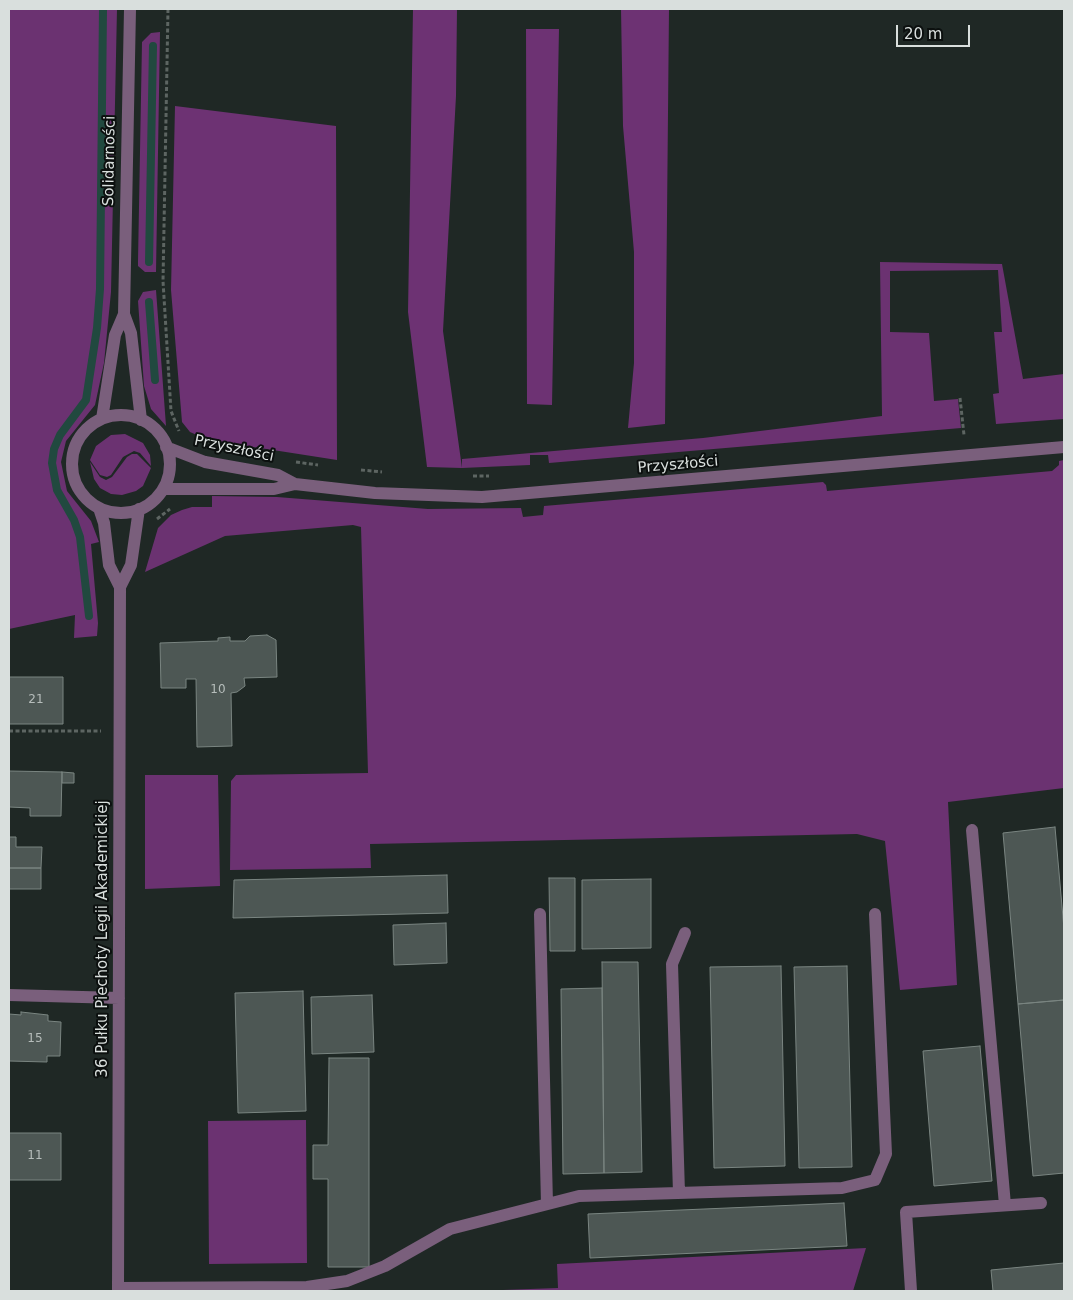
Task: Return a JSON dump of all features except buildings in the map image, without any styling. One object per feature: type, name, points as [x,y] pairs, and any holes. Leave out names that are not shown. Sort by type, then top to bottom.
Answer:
[{"type":"street","name":"Solidarności","points":[[130,9],[124,314],[131,333],[141,420]]},
{"type":"street","name":"Solidarności","points":[[102,419],[115,335],[124,314]]},
{"type":"street","points":[[122,416],[141,420],[156,431],[166,447],[169,468],[163,489],[153,501],[139,509],[119,513],[99,508],[81,493],[76,484],[72,465],[80,437],[93,424],[102,419],[122,416]]},
{"type":"street","name":"Przyszłości","points":[[166,447],[205,462],[278,475],[295,484]]},
{"type":"street","name":"Przyszłości","points":[[163,489],[274,488],[295,484],[384,493],[482,497],[1064,447]]},
{"type":"street","name":"36 Pułku Piechoty Legii Akademickiej","points":[[99,508],[104,523],[109,565],[120,587]]},
{"type":"street","name":"36 Pułku Piechoty Legii Akademickiej","points":[[118,1290],[120,587],[131,565],[139,509]]},
{"type":"street","points":[[972,830],[1005,1206]]},
{"type":"street","points":[[540,914],[547,1204]]},
{"type":"street","points":[[118,1290],[307,1287],[347,1281],[385,1266],[450,1229],[579,1196],[842,1188],[875,1180],[886,1154],[875,914]]},
{"type":"street","points":[[679,1193],[672,964],[686,933]]},
{"type":"street","points":[[9,995],[119,998]]},
{"type":"street","points":[[911,1291],[906,1212],[1041,1203]]},
{"type":"path","points":[[168,9],[163,281],[171,411],[182,435]]},
{"type":"path","points":[[960,398],[964,435]]},
{"type":"path","points":[[289,461],[324,466]]},
{"type":"path","points":[[360,470],[387,473]]},
{"type":"path","points":[[472,476],[497,475]]},
{"type":"path","points":[[154,522],[174,506]]},
{"type":"path","points":[[9,731],[104,731]]},
{"type":"shaded area","points":[[9,9],[117,9],[111,292],[104,363],[95,405],[66,441],[61,462],[67,491],[91,521],[99,542],[91,544],[98,623],[97,636],[74,638],[75,615],[9,629]]},
{"type":"shaded area","points":[[413,9],[457,9],[456,96],[443,331],[462,468],[427,467],[408,312]]},
{"type":"shaded area","points":[[621,9],[669,9],[665,424],[628,428],[634,363],[634,252],[623,126]]},
{"type":"shaded area","points":[[526,29],[559,29],[552,405],[527,404]]},
{"type":"shaded area","points":[[160,32],[156,272],[145,272],[138,266],[142,42],[151,33]]},
{"type":"shaded area","points":[[175,106],[336,126],[337,460],[228,443],[199,436],[190,432],[182,422],[171,290]]},
{"type":"shaded area","points":[[880,262],[1002,264],[1023,379],[1064,374],[1064,419],[996,424],[993,394],[999,393],[994,332],[1002,332],[998,270],[890,271],[890,332],[929,333],[934,401],[958,399],[961,428],[549,463],[548,455],[530,455],[530,465],[462,468],[462,459],[703,438],[882,416]]},
{"type":"shaded area","points":[[156,290],[166,426],[151,409],[144,386],[138,301],[143,292]]},
{"type":"shaded area","points":[[125,434],[143,443],[150,455],[151,466],[140,453],[134,451],[123,457],[111,475],[107,477],[100,475],[90,460],[96,446],[111,435]]},
{"type":"shaded area","points":[[137,454],[151,468],[143,486],[136,491],[122,495],[111,494],[100,488],[94,479],[90,462],[100,477],[106,480],[112,477],[127,457]]},
{"type":"shaded area","points":[[1064,460],[1064,788],[948,802],[957,985],[900,990],[885,841],[857,834],[370,844],[371,868],[230,870],[231,781],[236,775],[368,773],[361,527],[353,525],[225,536],[145,572],[158,528],[171,515],[192,507],[212,507],[212,496],[277,497],[428,509],[521,508],[523,517],[543,515],[544,506],[823,482],[826,485],[827,491],[1052,471],[1059,465],[1059,461]]},
{"type":"shaded area","points":[[145,775],[218,775],[220,886],[145,889]]},
{"type":"shaded area","points":[[306,1120],[307,1263],[209,1264],[208,1121]]},
{"type":"shaded area","points":[[866,1248],[853,1291],[475,1291],[558,1288],[557,1264]]},
{"type":"waterway","points":[[89,616],[80,537],[74,520],[57,490],[52,463],[54,449],[60,435],[86,400],[97,328],[100,289],[103,9]]},
{"type":"waterway","points":[[149,262],[153,46]]},
{"type":"waterway","points":[[149,302],[155,380]]}]
